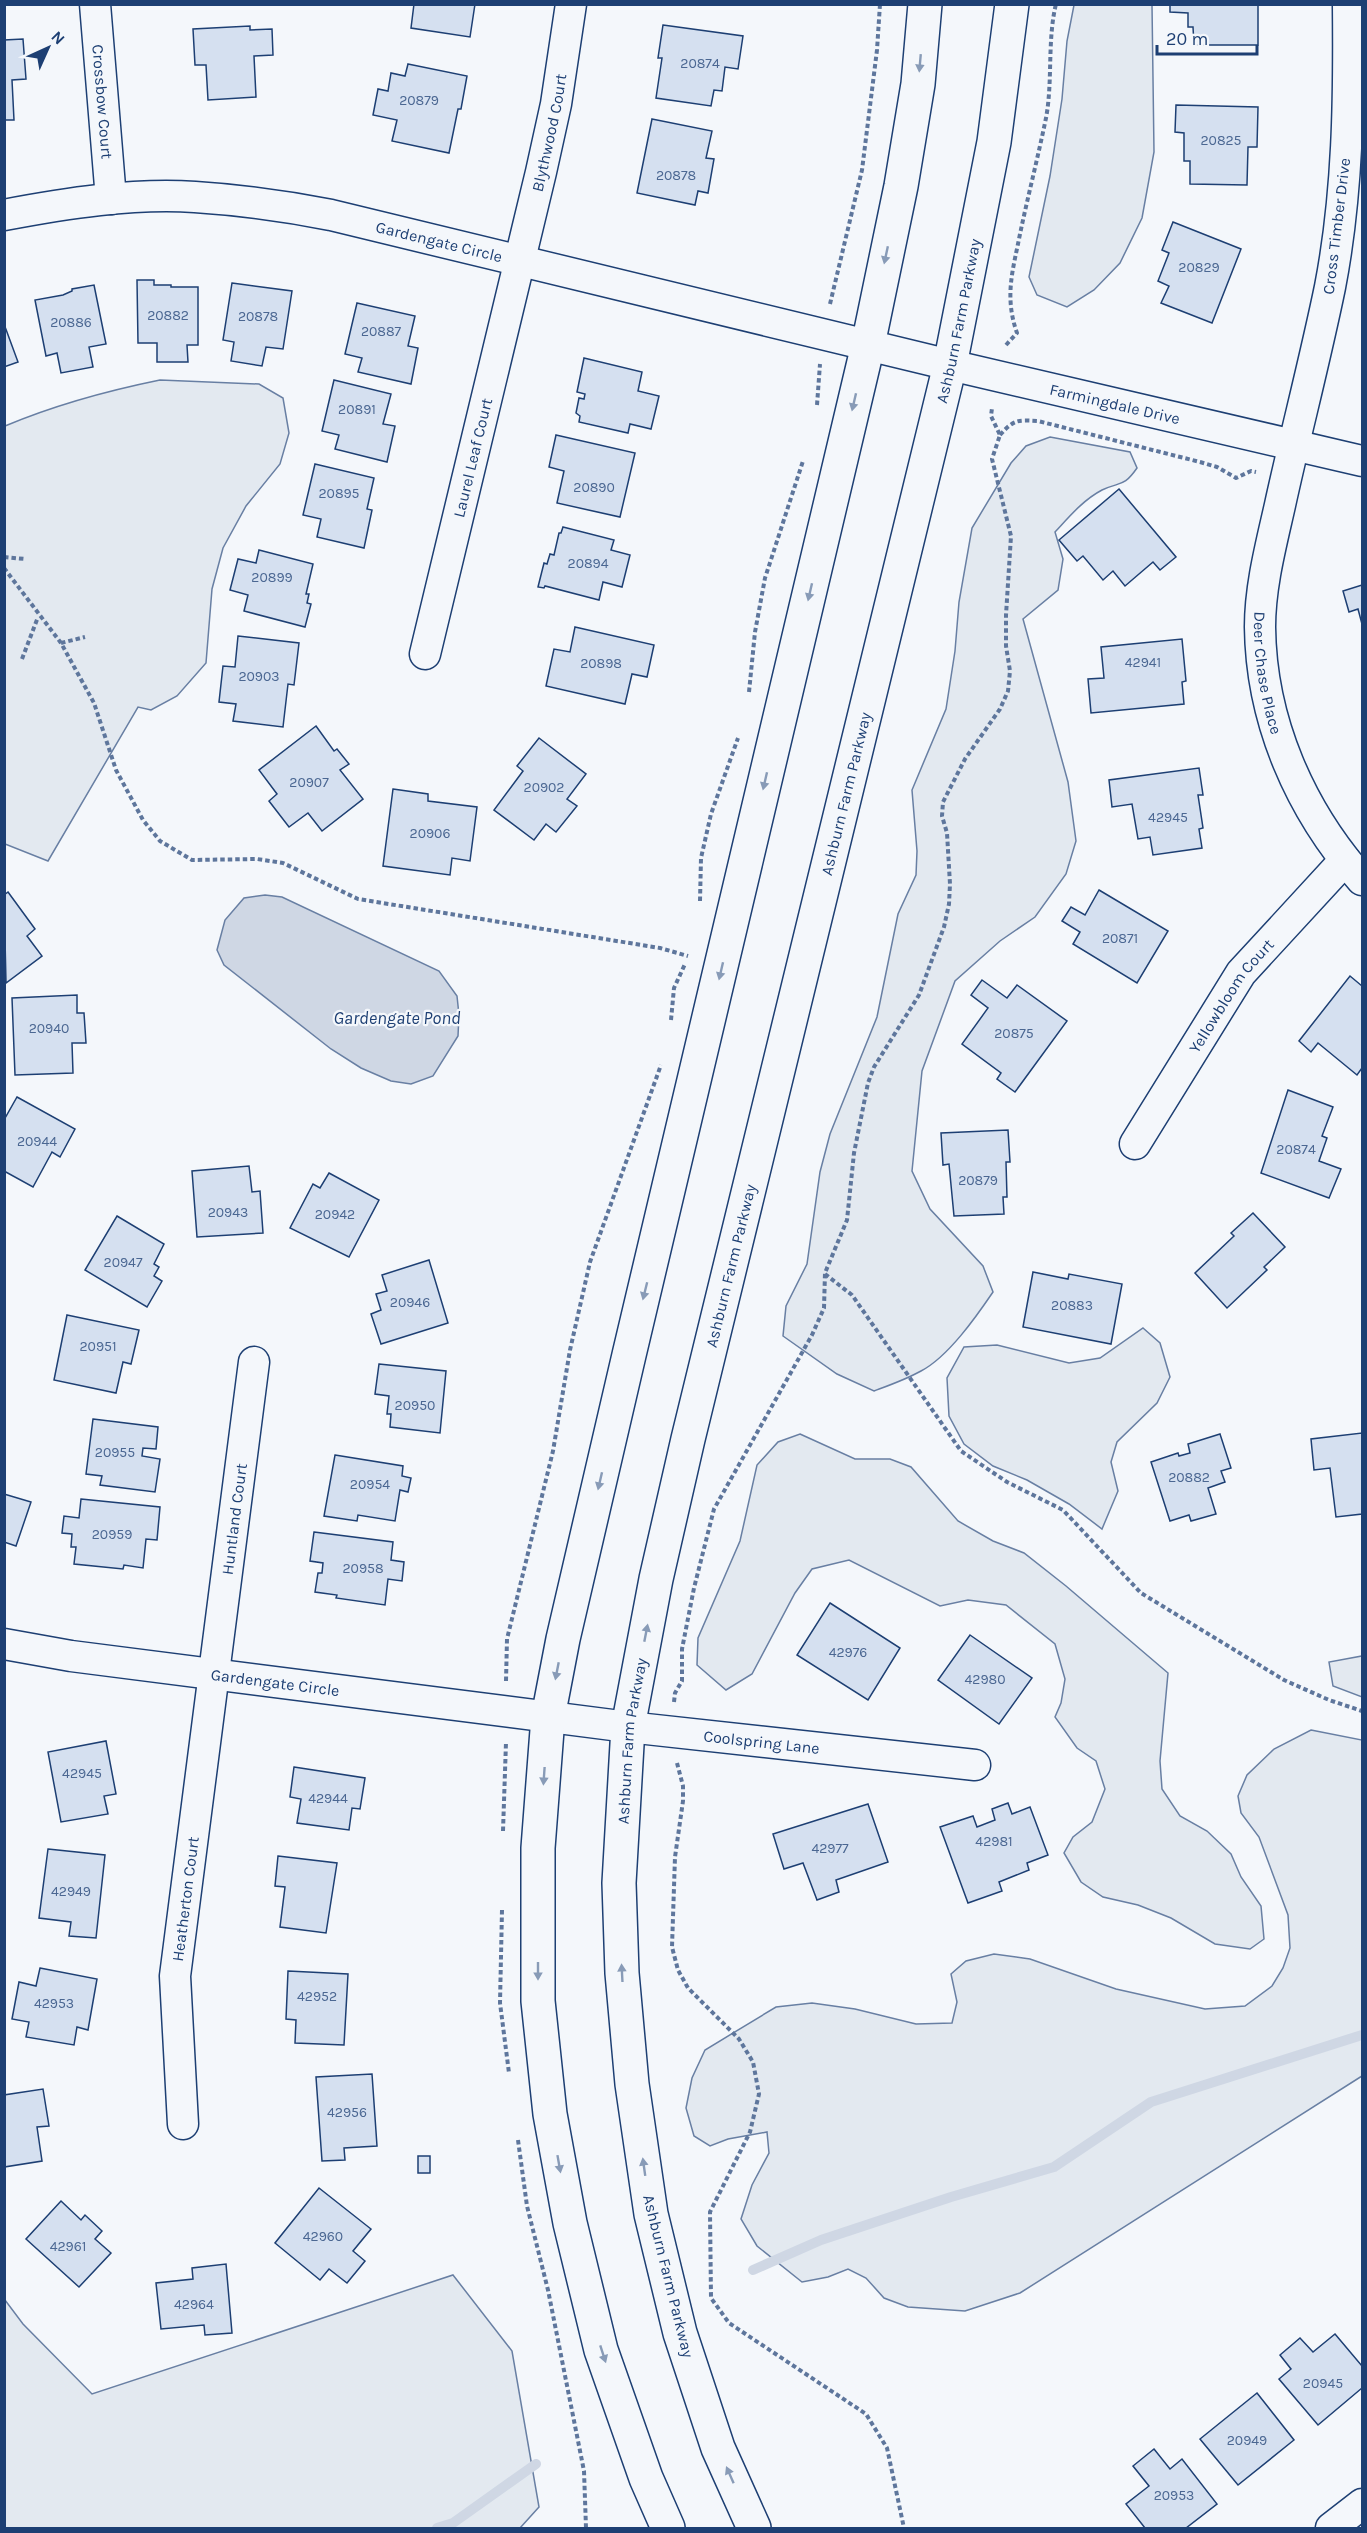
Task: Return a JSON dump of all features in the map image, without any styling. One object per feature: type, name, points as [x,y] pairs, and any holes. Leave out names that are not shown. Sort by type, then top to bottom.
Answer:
[{"type":"main road","points":[[668,2529],[646,2478],[601,2350],[570,2223],[550,2114],[538,2001],[538,1848],[548,1717],[563,1639],[626,1366],[868,345],[903,174],[918,84],[925,4]]},
{"type":"main road","name":"Ashburn Farm Parkway","points":[[754,2529],[718,2448],[680,2333],[651,2214],[632,2084],[622,1974],[619,1883],[628,1727],[656,1579],[688,1439],[950,365],[994,142],[1012,4]]},
{"type":"street","name":"Crossbow Court","points":[[95,4],[111,199]]},
{"type":"street","name":"Blythwood Court","points":[[520,260],[556,104],[570,4]]},
{"type":"street","name":"Cross Timber Drive","points":[[1294,444],[1330,285],[1345,174],[1349,89],[1348,4]]},
{"type":"street","name":"Gardengate Circle","points":[[4,215],[52,206],[111,199],[193,197],[278,205],[331,215],[868,345]]},
{"type":"street","name":"Laurel Leaf Court","points":[[425,654],[520,260]]},
{"type":"street","name":"Farmingdale Drive","points":[[868,345],[1362,461]]},
{"type":"street","name":"Deer Chase Place","points":[[1294,444],[1267,564],[1260,626],[1265,682],[1270,710],[1287,763],[1312,813],[1354,870]]},
{"type":"street","name":"Yellowbloom Court","points":[[1135,1144],[1241,973],[1354,870]]},
{"type":"street","name":"Huntland Court","points":[[213,1674],[254,1362]]},
{"type":"street","name":"Gardengate Circle","points":[[4,1644],[71,1656],[548,1717]]},
{"type":"street","name":"Heatherton Court","points":[[183,2124],[175,1976],[213,1674]]},
{"type":"street","name":"Coolspring Lane","points":[[548,1717],[672,1733],[975,1765]]},
{"type":"street","points":[[1331,2529],[1362,2504]]},
{"type":"path","points":[[1000,435],[991,416],[1007,342],[1017,333],[1012,320],[1009,282],[1046,118],[1052,78],[1052,30],[1056,4]]},
{"type":"path","points":[[904,2529],[887,2448],[866,2414],[729,2323],[711,2298],[710,2212],[750,2132],[759,2094],[753,2062],[739,2038],[688,1988],[678,1970],[672,1947],[675,1857],[683,1786],[672,1733],[675,1693],[682,1681],[682,1649],[714,1509],[812,1335],[824,1308],[825,1273],[847,1220],[854,1153],[868,1083],[874,1067],[919,995],[944,927],[950,884],[943,802],[965,759],[1000,709],[1008,691],[1010,671],[1006,646],[1006,615],[1011,536],[992,459],[1000,435],[1011,423],[1038,421],[1200,462],[1217,467],[1236,478],[1251,471],[1286,475]]},
{"type":"path","points":[[4,557],[25,559]]},
{"type":"path","points":[[4,568],[38,616],[61,643],[94,703],[116,770],[143,820],[160,841],[192,860],[257,859],[283,863],[358,899],[660,948],[688,956]]},
{"type":"path","points":[[22,658],[38,616]]},
{"type":"path","points":[[61,643],[85,637]]},
{"type":"path","points":[[825,1273],[852,1294],[961,1451],[1007,1482],[1063,1510],[1141,1593],[1284,1680],[1329,1700],[1362,1711]]},
{"type":"shaded area","points":[[1074,5],[1152,5],[1154,152],[1142,218],[1120,263],[1094,290],[1067,307],[1037,295],[1029,277],[1050,176],[1062,99],[1067,41]]},
{"type":"shaded area","points":[[160,380],[259,384],[283,398],[289,433],[280,464],[246,506],[223,548],[212,589],[206,663],[177,696],[151,710],[138,707],[48,861],[5,844],[5,426],[81,399]]},
{"type":"shaded area","points":[[1050,437],[1130,452],[1137,468],[1125,481],[1102,490],[1089,499],[1055,532],[1063,559],[1058,590],[1023,619],[1068,782],[1076,841],[1066,874],[1035,917],[1000,941],[955,981],[922,1071],[912,1171],[930,1209],[983,1266],[993,1292],[961,1336],[931,1365],[916,1374],[874,1391],[837,1374],[783,1336],[786,1306],[807,1264],[820,1172],[830,1134],[877,1017],[898,914],[916,875],[917,851],[912,790],[946,709],[955,651],[959,602],[972,528],[1011,463],[1026,446]]},
{"type":"shaded area","points":[[1143,1328],[1160,1343],[1170,1377],[1157,1403],[1117,1442],[1111,1462],[1118,1491],[1102,1529],[1069,1504],[1027,1480],[993,1466],[964,1444],[949,1416],[947,1378],[964,1347],[997,1345],[1069,1363],[1100,1358]]},
{"type":"shaded area","points":[[800,1434],[855,1459],[890,1459],[911,1467],[958,1521],[993,1541],[1024,1553],[1168,1673],[1160,1761],[1162,1789],[1180,1816],[1207,1831],[1231,1854],[1241,1877],[1261,1906],[1264,1939],[1250,1949],[1215,1944],[1171,1918],[1138,1905],[1103,1897],[1081,1882],[1064,1853],[1073,1837],[1092,1822],[1105,1789],[1096,1761],[1077,1748],[1055,1717],[1061,1703],[1065,1679],[1055,1644],[1006,1605],[968,1600],[940,1606],[849,1560],[812,1569],[795,1593],[752,1674],[726,1690],[697,1665],[698,1638],[740,1541],[757,1465],[778,1442]]},
{"type":"shaded area","points":[[1362,1656],[1362,1697],[1333,1686],[1329,1662]]},
{"type":"shaded area","points":[[1311,1730],[1362,1740],[1362,2076],[1020,2293],[965,2311],[908,2307],[884,2298],[866,2278],[848,2269],[828,2277],[802,2282],[757,2246],[741,2219],[752,2185],[769,2153],[767,2132],[728,2139],[710,2146],[694,2136],[686,2108],[692,2078],[705,2050],[776,2007],[812,2003],[855,2009],[916,2024],[952,2023],[957,2002],[951,1974],[966,1961],[994,1954],[1030,1959],[1116,1989],[1205,2009],[1245,2006],[1272,1986],[1283,1968],[1290,1948],[1288,1915],[1259,1837],[1241,1813],[1238,1796],[1247,1775],[1274,1749]]},
{"type":"shaded area","points":[[453,2275],[512,2351],[539,2507],[520,2528],[5,2528],[5,2300],[23,2324],[92,2394]]},
{"type":"water","name":"Gardengate Pond","points":[[265,895],[282,897],[439,971],[457,996],[458,1036],[433,1076],[411,1084],[391,1081],[361,1068],[331,1049],[224,965],[217,950],[225,920],[244,898]]},
{"type":"building","points":[[414,4],[475,4],[470,37],[411,28]]},
{"type":"building","points":[[1170,4],[1258,4],[1258,45],[1194,45],[1193,27],[1188,27],[1188,13],[1170,12]]},
{"type":"building","points":[[663,25],[743,36],[738,69],[725,67],[722,91],[714,90],[711,106],[656,98],[662,58],[658,58]]},
{"type":"building","points":[[250,26],[250,30],[272,29],[273,55],[254,56],[256,97],[208,100],[206,65],[195,65],[193,29]]},
{"type":"building","points":[[23,39],[26,79],[12,80],[14,120],[4,120],[4,40]]},
{"type":"building","points":[[408,64],[467,76],[449,153],[392,141],[397,120],[373,115],[378,89],[388,91],[391,73],[405,76]]},
{"type":"building","points":[[1176,105],[1258,107],[1257,147],[1248,147],[1247,185],[1190,184],[1190,161],[1184,161],[1184,133],[1175,132]]},
{"type":"building","points":[[652,119],[712,131],[706,158],[714,159],[708,193],[698,191],[695,205],[637,193]]},
{"type":"building","points":[[1173,222],[1241,249],[1212,323],[1161,303],[1169,286],[1158,281],[1169,253],[1162,250]]},
{"type":"building","points":[[137,280],[154,280],[154,285],[171,285],[171,287],[198,287],[198,345],[187,345],[188,362],[157,362],[157,343],[138,343]]},
{"type":"building","points":[[232,283],[292,291],[283,349],[266,347],[262,366],[231,361],[234,342],[223,340]]},
{"type":"building","points":[[94,285],[106,344],[89,347],[93,367],[61,373],[57,353],[46,356],[35,300],[63,295],[72,289]]},
{"type":"building","points":[[357,303],[415,316],[408,346],[418,348],[411,384],[358,372],[362,358],[345,354]]},
{"type":"building","points":[[4,324],[18,362],[4,367]]},
{"type":"building","points":[[584,358],[642,372],[638,391],[659,396],[651,429],[630,424],[628,433],[579,422],[580,416],[576,413],[579,398],[584,399],[585,394],[577,392]]},
{"type":"building","points":[[334,380],[391,394],[383,424],[395,426],[387,462],[335,449],[339,435],[322,431]]},
{"type":"building","points":[[556,435],[635,453],[620,517],[557,503],[564,471],[549,467]]},
{"type":"building","points":[[315,464],[374,478],[367,509],[372,510],[364,548],[317,537],[321,519],[303,515]]},
{"type":"building","points":[[1119,489],[1176,557],[1160,570],[1153,562],[1125,586],[1113,571],[1103,580],[1083,556],[1077,561],[1059,540]]},
{"type":"building","points":[[563,527],[614,540],[611,550],[630,555],[622,587],[603,582],[599,600],[545,586],[544,588],[538,587],[544,563],[547,564],[550,554],[554,555],[559,533]]},
{"type":"building","points":[[259,550],[313,564],[306,594],[309,594],[307,603],[311,604],[305,627],[244,611],[248,595],[230,590],[238,559],[256,563]]},
{"type":"building","points":[[1362,585],[1362,624],[1358,609],[1349,612],[1343,591]]},
{"type":"building","points":[[575,627],[654,645],[647,677],[632,674],[625,704],[546,686],[554,649],[570,652]]},
{"type":"building","points":[[238,636],[299,643],[294,685],[288,684],[283,727],[233,721],[236,704],[219,702],[223,666],[235,667]]},
{"type":"building","points":[[1182,639],[1186,681],[1182,682],[1184,704],[1091,713],[1088,679],[1104,678],[1101,647]]},
{"type":"building","points":[[316,726],[334,751],[337,749],[349,764],[340,770],[363,799],[322,831],[308,813],[289,827],[269,801],[277,794],[259,770]]},
{"type":"building","points":[[539,738],[586,774],[567,799],[577,806],[556,832],[546,824],[534,840],[494,810],[523,771],[517,766]]},
{"type":"building","points":[[1199,768],[1203,795],[1198,795],[1203,828],[1199,829],[1202,848],[1153,855],[1150,837],[1138,839],[1132,804],[1112,807],[1109,780]]},
{"type":"building","points":[[393,789],[428,794],[428,801],[477,807],[470,861],[452,858],[450,875],[383,866]]},
{"type":"building","points":[[1099,890],[1168,931],[1137,983],[1073,944],[1080,932],[1062,921],[1071,907],[1085,915]]},
{"type":"building","points":[[8,892],[35,929],[27,936],[42,956],[6,983],[4,895]]},
{"type":"building","points":[[1350,976],[1362,986],[1362,1068],[1357,1075],[1318,1043],[1311,1052],[1299,1041]]},
{"type":"building","points":[[982,980],[1007,998],[1017,985],[1067,1021],[1015,1092],[997,1079],[1001,1073],[962,1044],[988,1008],[971,995]]},
{"type":"building","points":[[77,995],[77,1013],[84,1013],[86,1043],[72,1043],[73,1073],[15,1075],[12,998]]},
{"type":"building","points":[[1288,1090],[1333,1107],[1322,1136],[1327,1138],[1319,1161],[1341,1169],[1329,1198],[1261,1173]]},
{"type":"building","points":[[17,1097],[75,1129],[60,1157],[52,1152],[33,1187],[4,1171],[4,1120]]},
{"type":"building","points":[[1008,1130],[1010,1162],[1006,1162],[1007,1197],[1003,1197],[1004,1214],[954,1216],[949,1164],[943,1165],[941,1133]]},
{"type":"building","points":[[249,1166],[252,1192],[260,1191],[263,1233],[197,1237],[192,1171]]},
{"type":"building","points":[[329,1173],[379,1200],[349,1257],[290,1228],[313,1184],[320,1188]]},
{"type":"building","points":[[1253,1213],[1285,1247],[1264,1267],[1267,1270],[1227,1308],[1195,1273],[1234,1236],[1231,1233]]},
{"type":"building","points":[[117,1216],[164,1244],[154,1264],[159,1267],[154,1276],[162,1281],[147,1307],[85,1270]]},
{"type":"building","points":[[429,1260],[448,1323],[381,1344],[371,1314],[381,1310],[376,1294],[387,1291],[382,1275]]},
{"type":"building","points":[[1033,1272],[1068,1279],[1069,1274],[1122,1284],[1111,1344],[1023,1327]]},
{"type":"building","points":[[67,1315],[139,1330],[131,1364],[123,1362],[116,1393],[54,1380]]},
{"type":"building","points":[[379,1364],[446,1371],[440,1433],[390,1427],[391,1414],[387,1414],[389,1396],[375,1394]]},
{"type":"building","points":[[93,1419],[158,1427],[156,1449],[143,1448],[142,1456],[160,1459],[155,1492],[100,1485],[102,1476],[86,1474]]},
{"type":"building","points":[[1362,1433],[1362,1514],[1336,1517],[1330,1468],[1314,1470],[1311,1439]]},
{"type":"building","points":[[1220,1434],[1231,1468],[1221,1471],[1225,1482],[1208,1488],[1216,1514],[1191,1521],[1189,1515],[1170,1521],[1151,1462],[1178,1453],[1179,1456],[1190,1453],[1188,1444]]},
{"type":"building","points":[[335,1455],[403,1466],[402,1476],[411,1478],[408,1492],[400,1490],[395,1521],[358,1515],[357,1521],[324,1516]]},
{"type":"building","points":[[4,1494],[31,1502],[16,1546],[4,1542]]},
{"type":"building","points":[[81,1499],[160,1507],[157,1540],[146,1539],[143,1568],[124,1565],[123,1569],[74,1564],[76,1547],[71,1547],[72,1534],[62,1533],[64,1516],[79,1518]]},
{"type":"building","points":[[314,1532],[393,1542],[391,1560],[404,1562],[402,1581],[388,1579],[385,1605],[336,1598],[337,1595],[315,1592],[318,1573],[322,1573],[323,1563],[310,1561]]},
{"type":"building","points":[[830,1603],[900,1648],[868,1700],[797,1655]]},
{"type":"building","points":[[970,1635],[1032,1678],[999,1724],[938,1680]]},
{"type":"building","points":[[106,1741],[116,1794],[104,1796],[108,1814],[61,1822],[48,1752]]},
{"type":"building","points":[[294,1767],[365,1778],[360,1809],[352,1808],[349,1830],[297,1823],[301,1799],[290,1797]]},
{"type":"building","points":[[1008,1803],[1012,1814],[1030,1807],[1048,1855],[1027,1863],[1029,1870],[999,1882],[1002,1891],[968,1903],[940,1827],[973,1816],[977,1827],[995,1820],[992,1809]]},
{"type":"building","points":[[868,1804],[888,1862],[836,1880],[839,1892],[817,1900],[803,1863],[784,1869],[773,1834]]},
{"type":"building","points":[[48,1849],[105,1855],[96,1938],[69,1936],[71,1922],[39,1918]]},
{"type":"building","points":[[278,1856],[337,1863],[326,1933],[280,1927],[285,1887],[275,1886]]},
{"type":"building","points":[[40,1968],[97,1979],[88,2030],[77,2027],[74,2045],[26,2037],[29,2022],[12,2019],[19,1982],[36,1986]]},
{"type":"building","points":[[288,1971],[348,1974],[344,2045],[295,2043],[296,2020],[286,2019]]},
{"type":"building","points":[[372,2074],[377,2146],[344,2148],[345,2160],[322,2161],[316,2077]]},
{"type":"building","points":[[43,2089],[49,2126],[37,2127],[42,2161],[4,2167],[4,2095]]},
{"type":"building","points":[[418,2156],[430,2156],[430,2173],[418,2173]]},
{"type":"building","points":[[319,2188],[371,2229],[353,2251],[365,2261],[347,2283],[329,2269],[320,2280],[275,2243]]},
{"type":"building","points":[[61,2201],[81,2220],[85,2215],[102,2231],[95,2239],[111,2253],[79,2287],[26,2239]]},
{"type":"building","points":[[226,2264],[232,2333],[205,2335],[204,2325],[161,2329],[156,2283],[193,2279],[192,2268]]},
{"type":"building","points":[[1335,2334],[1362,2366],[1362,2388],[1318,2425],[1279,2379],[1291,2369],[1280,2355],[1300,2338],[1313,2352]]},
{"type":"building","points":[[1257,2393],[1294,2440],[1238,2485],[1200,2439]]},
{"type":"building","points":[[1154,2449],[1170,2469],[1182,2459],[1217,2504],[1186,2528],[1145,2528],[1126,2504],[1149,2486],[1133,2466]]},
{"type":"waterway","points":[[753,2270],[821,2240],[951,2197],[1054,2167],[1151,2102],[1362,2035]]},
{"type":"waterway","points":[[437,2528],[453,2523],[536,2464]]}]
